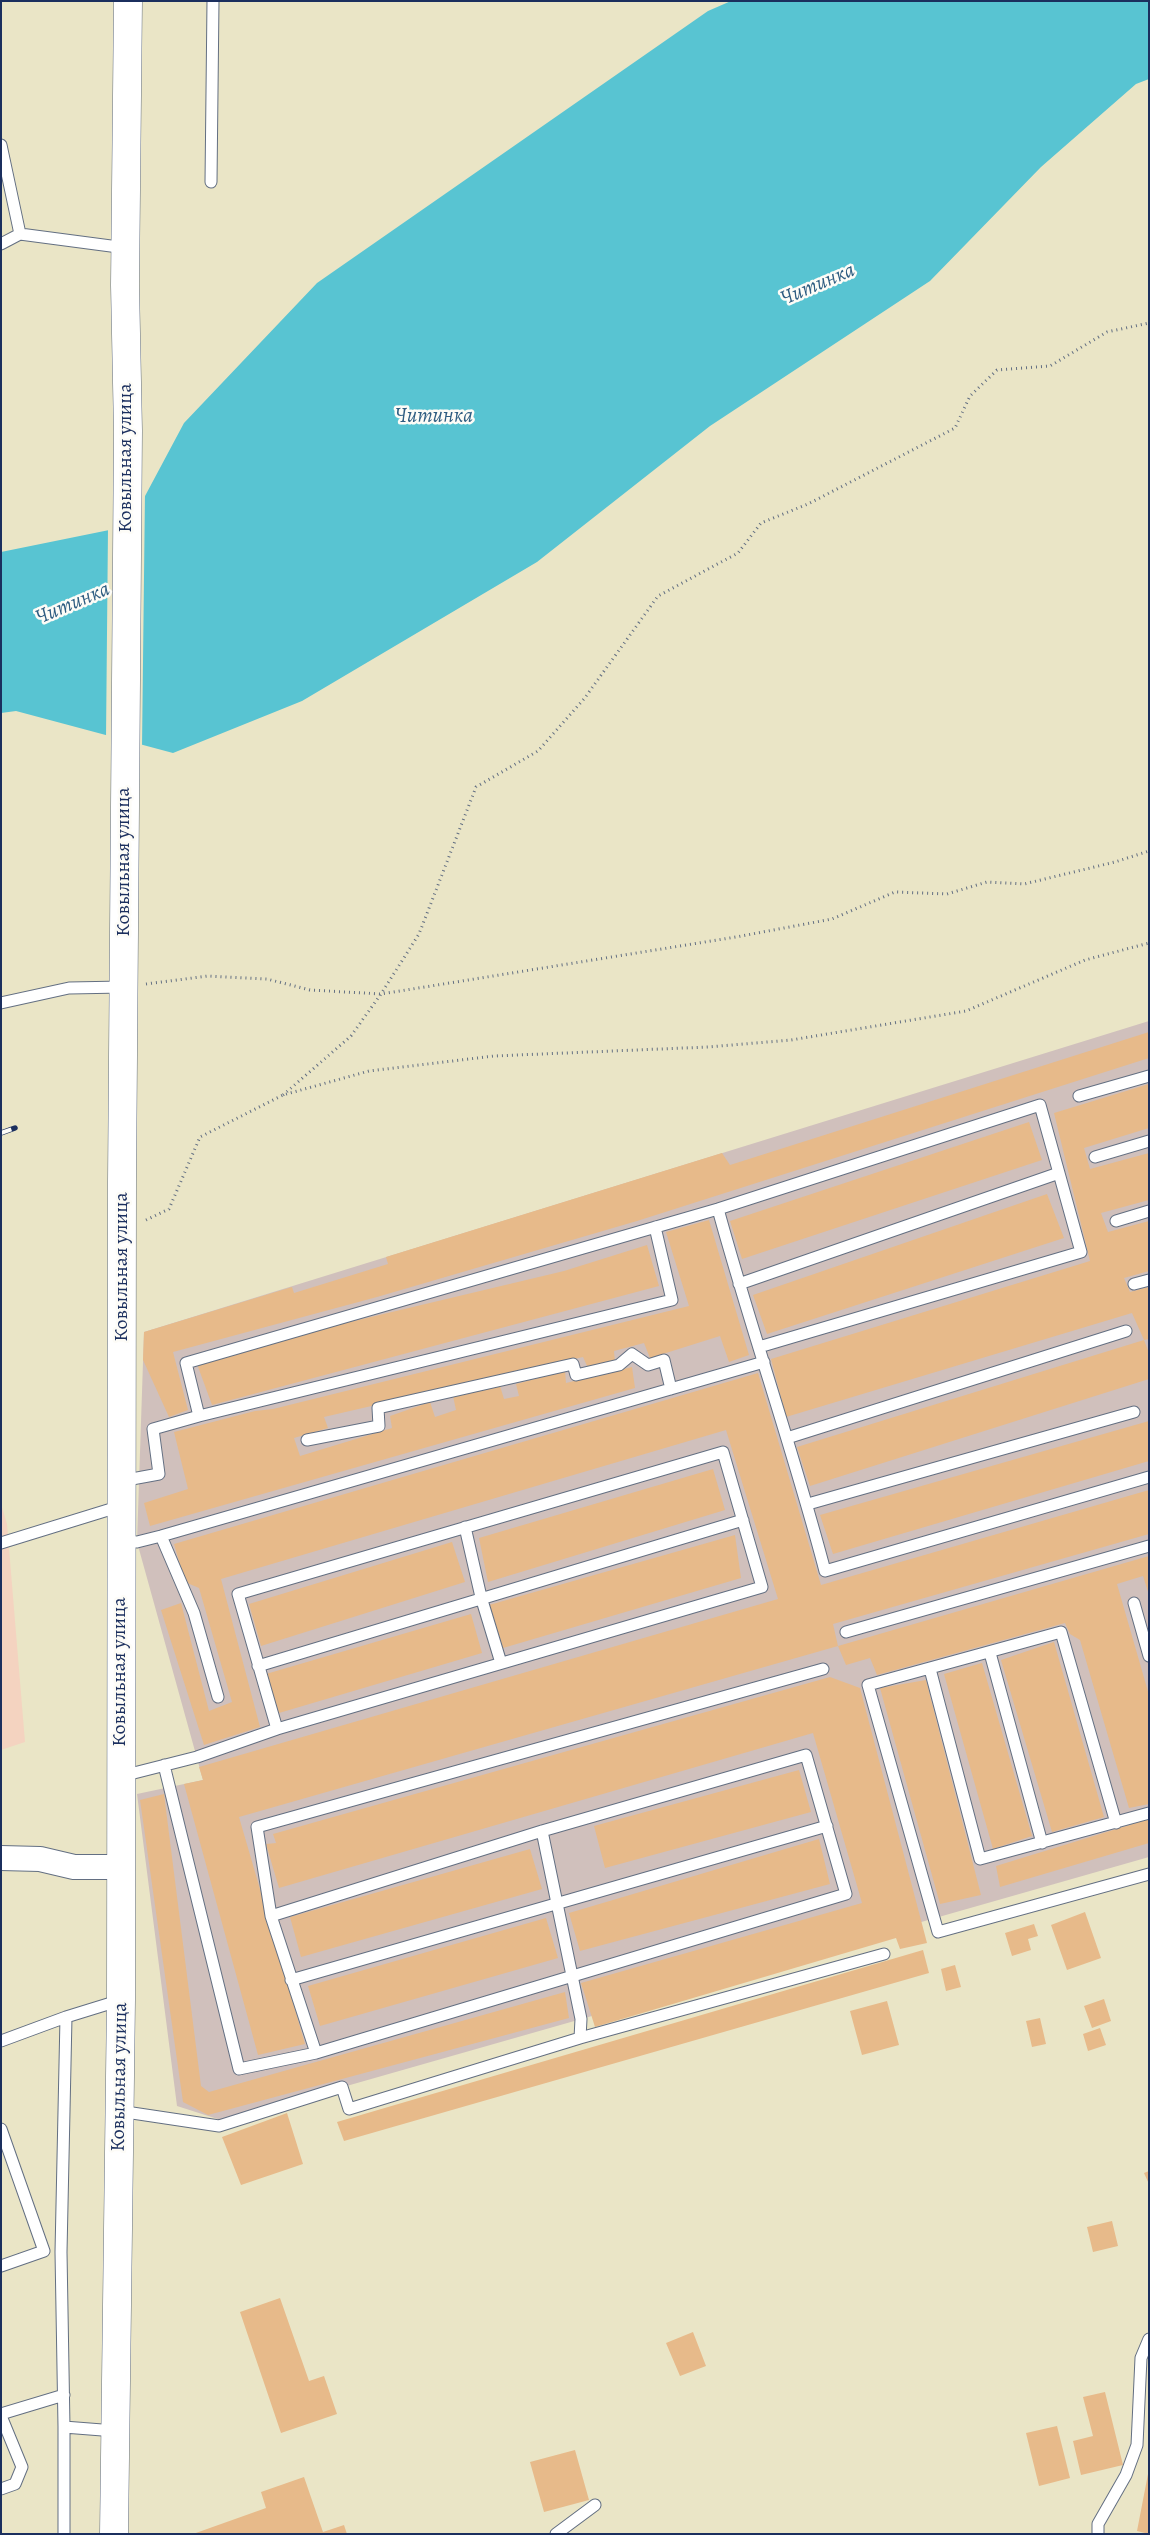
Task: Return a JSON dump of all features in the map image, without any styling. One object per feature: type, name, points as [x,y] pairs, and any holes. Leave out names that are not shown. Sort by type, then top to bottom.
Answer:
[{"type":"main road","name":"Ковыльная улица","points":[[114,2534],[121,2000],[120,1541],[128,431],[126,248],[128,1]]},
{"type":"street","points":[[1,1858],[40,1859],[74,1867],[120,1867]]},
{"type":"lane","points":[[211,182],[213,1]]},
{"type":"lane","points":[[1,145],[20,234]]},
{"type":"lane","points":[[1,244],[20,234],[126,248]]},
{"type":"lane","points":[[1,1003],[69,988],[123,987]]},
{"type":"lane","points":[[1079,1096],[1149,1076]]},
{"type":"lane","points":[[199,1416],[186,1363],[718,1209],[1040,1105],[1081,1252],[759,1348]]},
{"type":"lane","points":[[1095,1157],[1149,1141]]},
{"type":"lane","points":[[739,1284],[1059,1172]]},
{"type":"lane","points":[[718,1209],[739,1284],[808,1504],[825,1572],[1149,1478]]},
{"type":"lane","points":[[1116,1221],[1149,1211]]},
{"type":"lane","points":[[1,1544],[121,1494],[159,1474],[152,1429],[672,1300],[655,1227]]},
{"type":"lane","points":[[1134,1284],[1149,1280]]},
{"type":"lane","points":[[787,1438],[1126,1332]]},
{"type":"lane","points":[[307,1440],[378,1426],[378,1408],[573,1364],[576,1375],[620,1365],[632,1354],[648,1365],[664,1360],[671,1389]]},
{"type":"lane","points":[[120,1541],[136,1542],[161,1536],[764,1362]]},
{"type":"lane","points":[[808,1504],[1134,1412]]},
{"type":"lane","points":[[120,1776],[196,1757],[277,1730],[762,1587],[723,1452],[238,1594],[277,1730]]},
{"type":"lane","points":[[258,1666],[481,1597],[743,1520]]},
{"type":"lane","points":[[465,1527],[481,1597],[501,1663]]},
{"type":"lane","points":[[161,1536],[194,1613],[218,1697]]},
{"type":"lane","points":[[846,1632],[1149,1546]]},
{"type":"lane","points":[[1134,1603],[1149,1656]]},
{"type":"lane","points":[[1116,1823],[1061,1632],[868,1685],[938,1932],[1149,1874]]},
{"type":"lane","points":[[990,1653],[1042,1843]]},
{"type":"lane","points":[[316,2053],[271,1916],[257,1827],[824,1668]]},
{"type":"lane","points":[[930,1669],[980,1859],[1149,1813]]},
{"type":"lane","points":[[164,1765],[239,2070],[316,2053],[846,1894],[806,1755],[542,1831],[271,1916]]},
{"type":"lane","points":[[291,1980],[827,1826]]},
{"type":"lane","points":[[542,1831],[581,2019],[580,2038]]},
{"type":"lane","points":[[119,2111],[219,2126],[342,2087],[348,2109],[580,2038],[884,1954]]},
{"type":"lane","points":[[1,2041],[66,2017],[121,2000]]},
{"type":"lane","points":[[64,2534],[61,2252],[66,2017]]},
{"type":"lane","points":[[1,2128],[44,2251]]},
{"type":"lane","points":[[1,2266],[44,2251],[61,2252]]},
{"type":"lane","points":[[1098,2534],[1098,2524],[1126,2475],[1137,2445],[1141,2358],[1149,2339]]},
{"type":"lane","points":[[1,2489],[15,2484],[22,2467],[1,2415],[64,2395]]},
{"type":"lane","points":[[64,2427],[115,2431]]},
{"type":"lane","points":[[556,2534],[595,2505]]},
{"type":"path","points":[[283,1096],[351,1036],[381,994],[419,934],[476,787],[538,751],[584,699],[658,596],[738,553],[761,523],[808,504],[955,428],[970,396],[997,370],[1050,366],[1107,332],[1149,324]]},
{"type":"path","points":[[123,987],[208,976],[267,979],[310,990],[381,994],[736,937],[832,919],[895,892],[946,894],[987,882],[1024,884],[1149,851]]},
{"type":"path","points":[[123,1231],[169,1209],[200,1137],[283,1096],[368,1071],[494,1056],[708,1047],[791,1040],[966,1011],[1085,960],[1149,943]]},
{"type":"shaded area","points":[[1149,1021],[1149,1857],[224,2121],[177,2106],[137,1794],[203,1780],[137,1542],[144,1332]]},
{"type":"shaded area","points":[[1,1504],[7,1524],[25,1742],[1,1750]]},
{"type":"water","name":"Читинка","points":[[731,1],[1149,1],[1149,79],[1136,84],[1041,167],[930,281],[710,426],[537,562],[302,701],[173,753],[16,711],[1,713],[1,552],[129,526],[184,423],[317,283],[708,11]]},
{"type":"pier","points":[[145,492],[142,747],[106,738],[108,528],[128,524]]},
{"type":"building","points":[[1149,1032],[1149,1058],[637,1221],[377,1297],[173,1352],[188,1410],[169,1417],[143,1360],[144,1332],[292,1287],[294,1293],[388,1264],[386,1257],[722,1153],[730,1165]]},
{"type":"building","points":[[1149,1084],[1149,1128],[1084,1148],[1090,1169],[1149,1153],[1149,1200],[1101,1213],[1108,1232],[1149,1221],[1149,1271],[1124,1278],[1130,1292],[1149,1287],[1149,1339],[1144,1340],[1132,1313],[786,1417],[771,1359],[1090,1261],[1054,1113]]},
{"type":"building","points":[[1029,1122],[1042,1160],[742,1259],[730,1221]]},
{"type":"building","points":[[1047,1194],[1064,1238],[767,1334],[753,1295]]},
{"type":"building","points":[[709,1220],[749,1355],[729,1362],[720,1336],[650,1358],[644,1343],[614,1351],[615,1363],[588,1368],[583,1357],[324,1417],[328,1428],[294,1438],[300,1456],[392,1428],[390,1416],[430,1402],[435,1417],[456,1410],[453,1396],[500,1386],[504,1399],[519,1396],[516,1384],[565,1371],[566,1383],[632,1367],[635,1388],[150,1526],[144,1503],[188,1489],[174,1432],[689,1306],[666,1232]]},
{"type":"building","points":[[647,1245],[659,1286],[212,1405],[197,1364],[308,1332],[564,1271]]},
{"type":"building","points":[[1144,1340],[1149,1353],[1149,1379],[810,1486],[797,1447]]},
{"type":"building","points":[[758,1373],[821,1585],[1149,1490],[1149,1534],[833,1624],[838,1646],[239,1817],[305,2044],[258,2055],[184,1784],[203,1780],[199,1767],[778,1599],[726,1430],[221,1579],[260,1727],[204,1745],[161,1610],[181,1603],[209,1711],[232,1702],[199,1588],[185,1582],[174,1544]]},
{"type":"building","points":[[1149,1421],[1149,1461],[833,1554],[820,1515]]},
{"type":"building","points":[[713,1469],[725,1510],[488,1582],[479,1538]]},
{"type":"building","points":[[735,1535],[741,1578],[503,1648],[489,1605]]},
{"type":"building","points":[[452,1542],[465,1582],[261,1646],[249,1604]]},
{"type":"building","points":[[1149,1556],[1149,1595],[1143,1576],[1117,1584],[1149,1695],[1149,1804],[1129,1808],[1080,1640],[1070,1634],[1065,1623],[877,1675],[870,1658],[846,1665],[838,1646]]},
{"type":"building","points":[[471,1614],[482,1653],[279,1713],[266,1674]]},
{"type":"building","points":[[1054,1642],[1104,1817],[1052,1832],[1001,1660]]},
{"type":"building","points":[[982,1663],[1032,1836],[993,1849],[944,1674]]},
{"type":"building","points":[[830,1677],[860,1688],[927,1943],[900,1949],[896,1938],[595,2027],[581,1983],[862,1903],[813,1733],[279,1888],[266,1844],[276,1843],[273,1834]]},
{"type":"building","points":[[926,1680],[981,1895],[940,1904],[880,1688]]},
{"type":"building","points":[[799,1770],[811,1812],[605,1868],[594,1826]]},
{"type":"building","points":[[164,1794],[201,2086],[209,2092],[565,1992],[569,2018],[208,2115],[183,2102],[140,1800]]},
{"type":"building","points":[[1149,1819],[1149,1843],[1000,1887],[996,1866]]},
{"type":"building","points":[[819,1839],[830,1884],[580,1951],[569,1913]]},
{"type":"building","points":[[530,1849],[542,1889],[301,1957],[290,1917]]},
{"type":"building","points":[[1085,1912],[1101,1958],[1067,1970],[1051,1925]]},
{"type":"building","points":[[546,1918],[558,1958],[320,2026],[308,1986]]},
{"type":"building","points":[[1034,1924],[1038,1936],[1028,1939],[1031,1950],[1012,1956],[1005,1933]]},
{"type":"building","points":[[923,1950],[929,1973],[344,2141],[337,2122]]},
{"type":"building","points":[[955,1965],[961,1987],[946,1991],[941,1969]]},
{"type":"building","points":[[1104,1999],[1111,2021],[1092,2028],[1084,2006]]},
{"type":"building","points":[[887,2001],[899,2045],[862,2055],[850,2011]]},
{"type":"building","points":[[1040,2018],[1046,2044],[1032,2047],[1026,2021]]},
{"type":"building","points":[[1100,2028],[1106,2045],[1088,2051],[1083,2034]]},
{"type":"building","points":[[287,2113],[303,2164],[241,2185],[222,2137]]},
{"type":"building","points":[[1149,2171],[1149,2184],[1144,2173]]},
{"type":"building","points":[[1112,2221],[1118,2246],[1093,2252],[1087,2227]]},
{"type":"building","points":[[280,2298],[309,2381],[324,2376],[337,2414],[281,2433],[240,2312]]},
{"type":"building","points":[[693,2332],[706,2366],[680,2376],[666,2343]]},
{"type":"building","points":[[1105,2392],[1123,2465],[1081,2475],[1073,2441],[1093,2436],[1083,2397]]},
{"type":"building","points":[[1057,2426],[1070,2478],[1039,2486],[1026,2433]]},
{"type":"building","points":[[575,2450],[589,2500],[544,2512],[530,2462]]},
{"type":"building","points":[[1149,2474],[1149,2534],[1137,2531]]},
{"type":"building","points":[[304,2477],[323,2532],[344,2525],[347,2534],[193,2534],[266,2508],[261,2492]]},
{"type":"railway","points":[[1,1133],[15,1128]]}]
